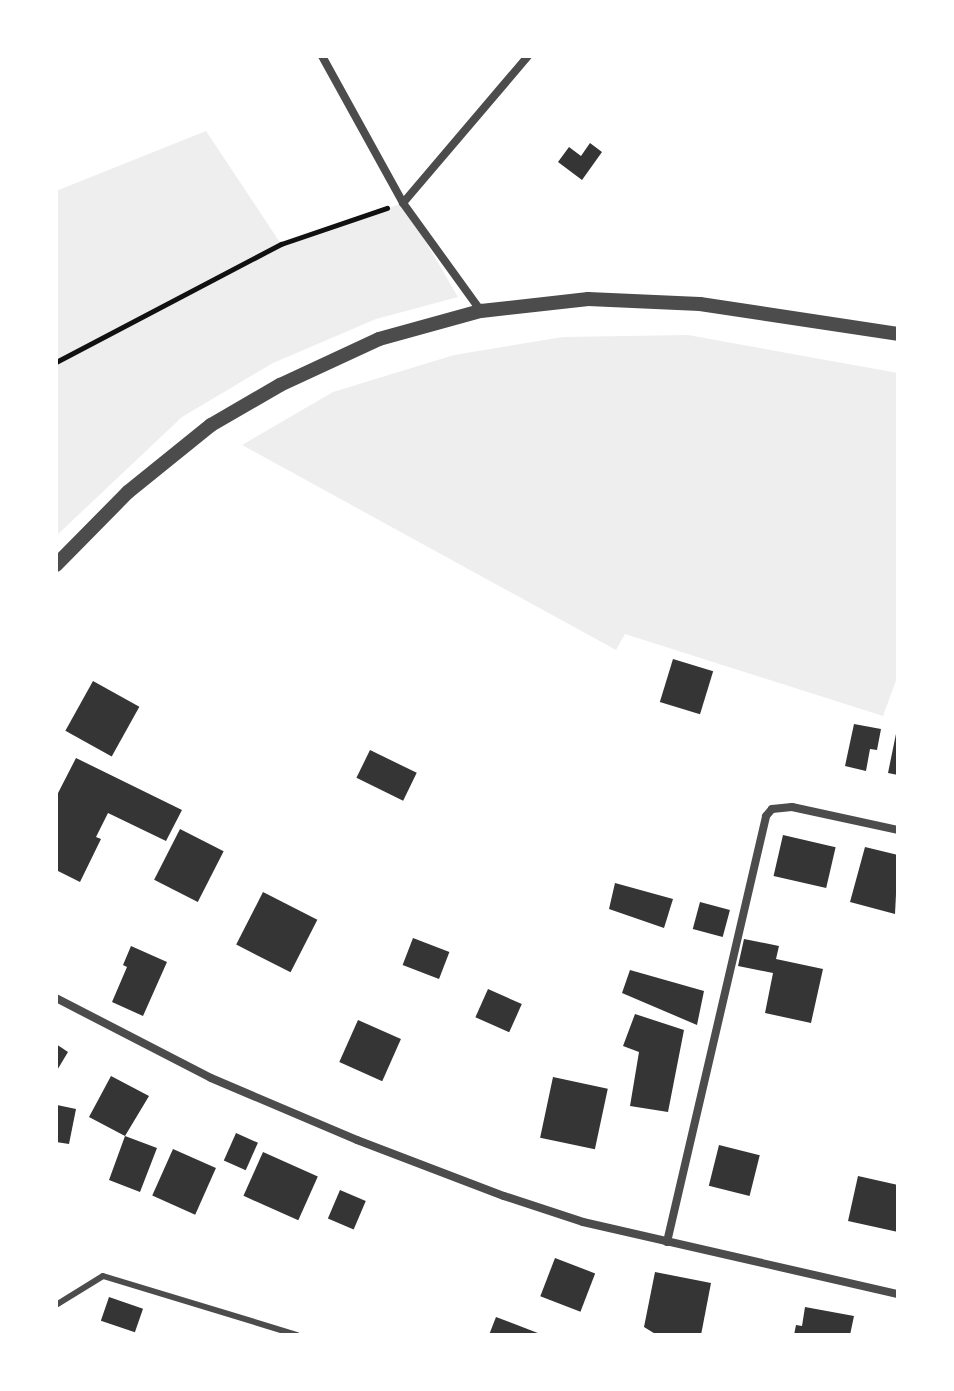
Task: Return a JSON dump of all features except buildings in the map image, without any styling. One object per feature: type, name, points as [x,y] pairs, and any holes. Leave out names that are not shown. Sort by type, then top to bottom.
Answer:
[{"type":"street","points":[[322,56],[403,203],[481,311]]},
{"type":"street","points":[[403,203],[528,56]]},
{"type":"street","points":[[56,565],[128,492],[211,425],[280,385],[379,339],[481,311],[588,299],[700,304],[898,334]]},
{"type":"street","points":[[667,1242],[766,816],[772,809],[792,807],[898,830]]},
{"type":"street","points":[[56,998],[211,1078],[357,1140],[504,1196],[583,1222],[898,1294]]},
{"type":"lane","points":[[56,1305],[103,1276],[297,1335]]},
{"type":"path","points":[[56,362],[281,244],[403,203]]},
{"type":"shaded area","points":[[206,131],[281,244],[403,203],[458,297],[376,319],[273,363],[182,417],[56,536],[56,191]]},
{"type":"shaded area","points":[[688,335],[898,373],[898,675],[883,716],[625,634],[616,650],[242,445],[333,392],[454,355],[563,337]]}]
